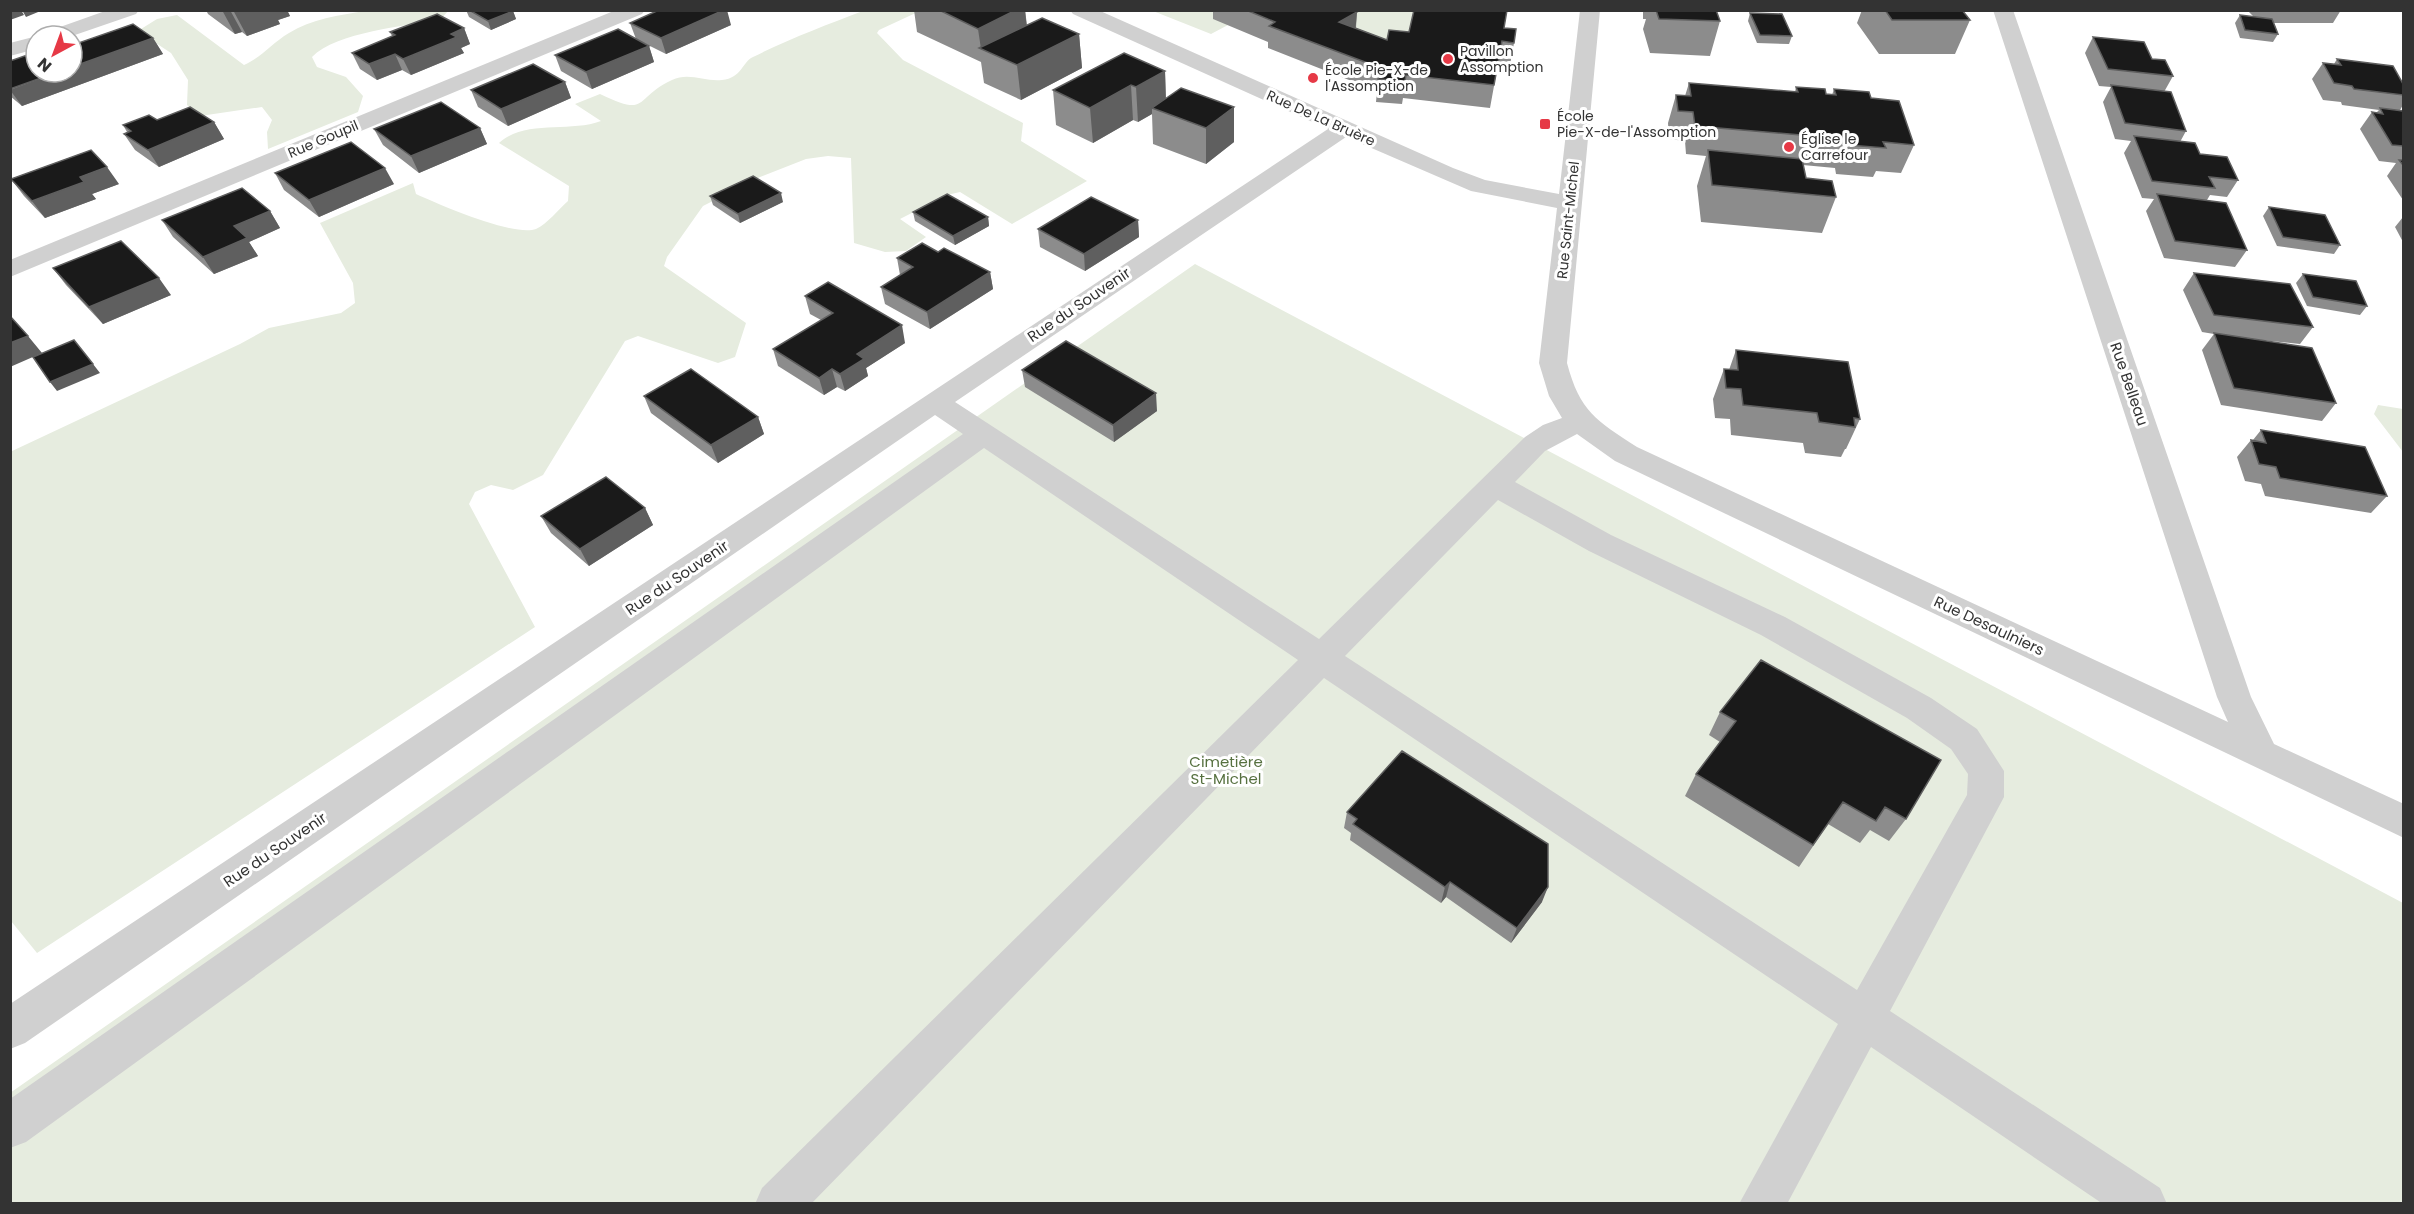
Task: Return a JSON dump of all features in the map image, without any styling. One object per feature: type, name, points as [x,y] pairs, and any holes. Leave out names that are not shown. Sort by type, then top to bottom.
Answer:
[{"type":"street","points":[[84,25],[129,10]]},
{"type":"street","name":"Rue Goupil","points":[[10,268],[635,10]]},
{"type":"street","name":"Rue De La Bruère","points":[[1080,10],[1479,186],[1569,203]]},
{"type":"street","name":"Rue Saint-Michel","points":[[1580,422],[1560,393],[1553,363],[1590,10]]},
{"type":"street","name":"Rue Belleau","points":[[2002,10],[2234,697],[2261,755]]},
{"type":"street","name":"Rue du Souvenir","points":[[10,1029],[935,402],[1345,128]]},
{"type":"street","points":[[935,402],[2144,1203]]},
{"type":"street","points":[[778,1203],[1535,444],[1553,432],[1580,422]]},
{"type":"street","name":"Rue Desaulniers","points":[[1580,422],[1626,454],[2403,822]]},
{"type":"street","points":[[10,1126],[984,434]]},
{"type":"street","points":[[1495,484],[1600,543],[1773,626],[1919,708],[1964,739],[1986,771],[1985,796],[1762,1203]]},
{"type":"green space","points":[[365,11],[448,11],[441,19],[373,31],[323,48],[312,57],[317,67],[346,77],[363,96],[358,112],[268,149],[267,132],[272,120],[262,107],[200,116],[187,105],[188,80],[171,53],[142,34],[141,29],[157,19],[177,15],[244,65],[298,28],[326,18]]},
{"type":"green space","points":[[863,11],[920,11],[877,33],[903,60],[1023,123],[1021,141],[1087,181],[1012,224],[960,192],[947,195],[900,219],[926,237],[906,251],[885,252],[854,243],[851,158],[828,156],[806,159],[760,177],[703,206],[667,257],[664,266],[746,323],[735,357],[718,363],[638,336],[625,341],[543,475],[513,490],[491,485],[475,492],[469,504],[535,627],[37,953],[11,921],[10,452],[240,344],[269,328],[341,313],[355,303],[353,283],[320,223],[413,183],[416,194],[459,212],[511,228],[536,229],[568,201],[569,186],[499,143],[522,131],[601,121],[575,104],[600,94],[634,105],[678,78],[729,79],[738,73],[749,59],[794,38]]},
{"type":"green space","points":[[1153,11],[1230,11],[1228,25],[1211,34]]},
{"type":"green space","points":[[1294,11],[1418,11],[1406,55]]},
{"type":"green space","name":"Cimetière St-Michel","points":[[1195,264],[2403,903],[2403,1203],[11,1204],[10,1093]]},
{"type":"green space","points":[[2378,405],[2403,409],[2403,452],[2374,414]]},
{"type":"building","points":[[469,10],[512,10],[513,11],[488,21]]},
{"type":"building","points":[[659,10],[724,10],[661,38],[630,23]]},
{"type":"building","points":[[939,10],[1016,10],[978,29]]},
{"type":"building","points":[[1246,10],[1354,10],[1357,12],[1339,22],[1387,40],[1389,30],[1409,32],[1414,10],[1507,10],[1504,28],[1516,29],[1514,43],[1502,41],[1494,85],[1406,75],[1405,81],[1378,79],[1381,68],[1269,26],[1275,22]]},
{"type":"building","points":[[1656,10],[1716,10],[1720,21],[1659,19]]},
{"type":"building","points":[[1885,10],[1962,10],[1970,20],[1892,20]]},
{"type":"building","points":[[1750,13],[1782,14],[1792,36],[1760,35]]},
{"type":"building","points":[[437,14],[464,28],[451,34],[457,37],[403,59],[395,54],[369,64],[352,53],[395,35],[390,32]]},
{"type":"building","points":[[2240,15],[2272,19],[2278,34],[2245,30]]},
{"type":"building","points":[[1042,18],[1079,34],[1017,65],[979,48]]},
{"type":"building","points":[[133,24],[153,38],[84,63],[84,41]]},
{"type":"building","points":[[618,29],[649,46],[586,72],[555,55]]},
{"type":"building","points":[[2093,37],[2144,42],[2152,59],[2165,60],[2173,76],[2108,69]]},
{"type":"building","points":[[1124,53],[1165,71],[1136,87],[1131,85],[1090,108],[1053,90]]},
{"type":"building","points":[[24,56],[24,84],[10,89],[10,61]]},
{"type":"building","points":[[2337,59],[2393,66],[2403,84],[2403,95],[2354,89],[2352,86],[2334,83],[2323,63],[2341,65]]},
{"type":"building","points":[[533,64],[565,82],[501,109],[471,90]]},
{"type":"building","points":[[1689,83],[1798,92],[1796,87],[1825,89],[1826,94],[1836,95],[1834,89],[1869,92],[1871,98],[1899,101],[1914,145],[1883,142],[1886,148],[1848,145],[1847,139],[1695,126],[1693,112],[1678,111],[1676,95],[1691,96]]},
{"type":"building","points":[[2111,85],[2171,92],[2186,131],[2125,123]]},
{"type":"building","points":[[1181,88],[1234,107],[1206,128],[1152,108]]},
{"type":"building","points":[[441,102],[480,128],[411,156],[374,129]]},
{"type":"building","points":[[190,107],[214,122],[148,150],[124,134],[131,131],[123,125],[149,115],[157,120]]},
{"type":"building","points":[[2380,108],[2403,111],[2403,146],[2392,145],[2372,112],[2383,114]]},
{"type":"building","points":[[2134,136],[2195,143],[2200,154],[2227,157],[2238,180],[2209,177],[2215,188],[2152,181]]},
{"type":"building","points":[[351,142],[385,168],[309,200],[275,173]]},
{"type":"building","points":[[91,150],[107,167],[80,177],[84,182],[32,201],[11,179]]},
{"type":"building","points":[[1708,150],[1802,159],[1806,178],[1832,181],[1836,197],[1712,185]]},
{"type":"building","points":[[753,176],[781,193],[738,214],[710,196]]},
{"type":"building","points":[[242,188],[270,211],[234,226],[247,238],[203,257],[162,220]]},
{"type":"building","points":[[947,194],[988,217],[953,236],[913,212]]},
{"type":"building","points":[[2157,194],[2226,203],[2247,250],[2175,241]]},
{"type":"building","points":[[1091,197],[1138,220],[1084,254],[1038,229]]},
{"type":"building","points":[[2269,207],[2325,215],[2340,245],[2283,237]]},
{"type":"building","points":[[121,241],[159,278],[89,307],[53,268]]},
{"type":"building","points":[[922,243],[938,252],[944,248],[990,272],[927,312],[881,287],[913,267],[897,258]]},
{"type":"building","points":[[2194,273],[2290,284],[2313,327],[2214,315]]},
{"type":"building","points":[[2303,274],[2356,281],[2367,306],[2313,297]]},
{"type":"building","points":[[828,282],[902,325],[857,354],[864,359],[840,374],[832,369],[819,378],[773,349],[833,313],[805,296]]},
{"type":"building","points":[[10,316],[28,336],[10,343]]},
{"type":"building","points":[[2214,333],[2312,348],[2336,403],[2234,388]]},
{"type":"building","points":[[74,340],[93,364],[50,382],[33,357]]},
{"type":"building","points":[[1066,341],[1156,393],[1113,425],[1022,370]]},
{"type":"building","points":[[1736,350],[1848,362],[1860,419],[1854,418],[1855,427],[1819,422],[1817,413],[1743,405],[1741,389],[1726,388],[1724,369],[1738,370]]},
{"type":"building","points":[[691,369],[758,417],[711,445],[644,396]]},
{"type":"building","points":[[2261,430],[2365,447],[2387,496],[2280,478],[2276,467],[2259,464],[2251,440],[2266,443]]},
{"type":"building","points":[[606,477],[645,508],[580,549],[541,516]]},
{"type":"building","points":[[1761,660],[1941,760],[1906,819],[1885,807],[1876,821],[1843,802],[1813,845],[1696,774],[1736,721],[1720,712]]},
{"type":"building","points":[[1402,751],[1548,844],[1548,887],[1517,928],[1450,882],[1445,887],[1353,824],[1357,819],[1347,812]]},
{"type":"place","name":"Pavillon Assomption","points":[[1448,59]]},
{"type":"place","name":"École Pie-X-de l'Assomption","points":[[1313,78]]},
{"type":"place","name":"École Pie-X-de-l'Assomption","points":[[1545,124]]},
{"type":"place","name":"Église le Carrefour","points":[[1789,147]]}]
